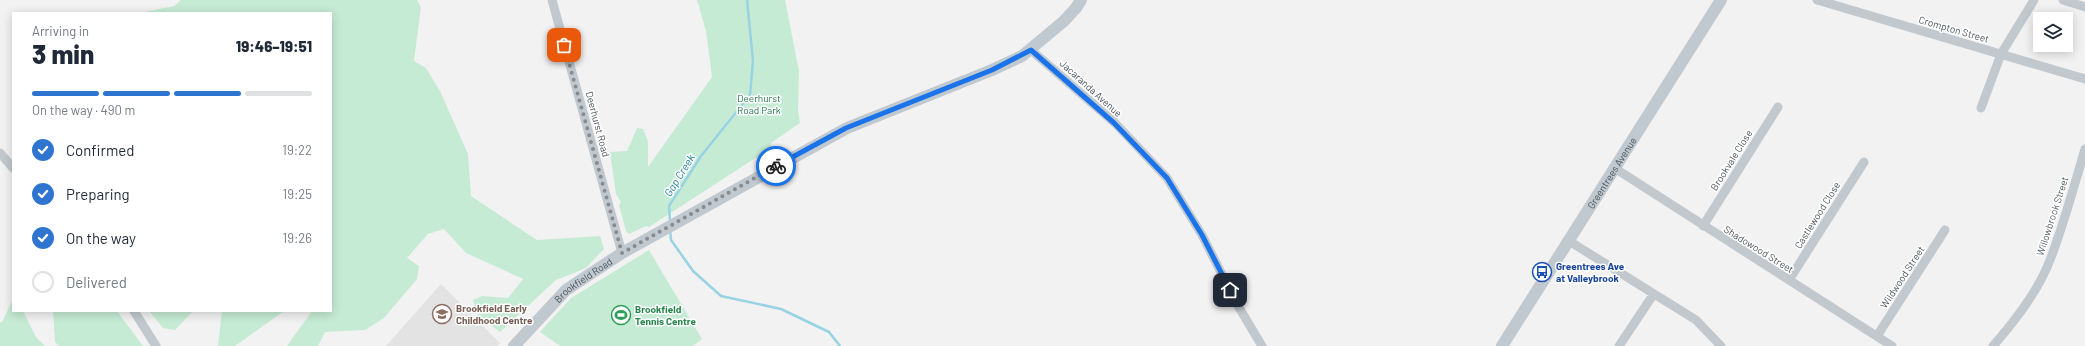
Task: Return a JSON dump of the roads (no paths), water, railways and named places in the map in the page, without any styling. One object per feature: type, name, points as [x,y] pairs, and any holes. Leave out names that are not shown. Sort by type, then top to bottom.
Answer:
[{"type":"main road","name":"Brookfield Road","points":[[514,346],[566,290],[622,253],[846,128],[992,70],[1031,50],[1076,8],[1081,0]]},
{"type":"main road","name":"Greentrees Avenue","points":[[1502,346],[1616,169],[1722,0]]},
{"type":"street","name":"Deerhurst Road","points":[[552,0],[622,253]]},
{"type":"street","name":"Crompton Street","points":[[1817,0],[2085,80]]},
{"type":"street","points":[[1981,108],[2001,54],[2034,0]]},
{"type":"street","points":[[2063,0],[2085,7]]},
{"type":"street","name":"Jacaranda Avenue","points":[[1031,50],[1114,123],[1167,178],[1202,235],[1237,304],[1262,346]]},
{"type":"street","name":"Brookvale Close","points":[[1703,226],[1778,106]]},
{"type":"street","name":"Willowbrook Street","points":[[1993,346],[2010,327],[2030,297],[2050,261],[2085,150]]},
{"type":"street","points":[[0,153],[12,167]]},
{"type":"street","name":"Castlewood Close","points":[[1789,280],[1864,162]]},
{"type":"street","name":"Shadowood Street","points":[[1616,169],[1892,346]]},
{"type":"street","name":"Wildwood Street","points":[[1877,336],[1945,230]]},
{"type":"street","points":[[1570,241],[1653,295],[1696,320],[1721,346]]},
{"type":"street","points":[[1619,346],[1653,295]]},
{"type":"street","points":[[135,312],[156,346]]},
{"type":"waterway","name":"Gap Creek","points":[[670,222],[669,206],[701,156],[750,95],[753,61],[747,0]]},
{"type":"waterway","name":"Gap Creek","points":[[670,229],[671,240],[693,271],[721,296],[781,309],[829,332],[840,346]]},
{"type":"place","name":"Greentrees Ave at Valleybrook","points":[[1542,272]]},
{"type":"place","name":"Brookfield Early Childhood Centre","points":[[442,314]]},
{"type":"place","name":"Brookfield Tennis Centre","points":[[621,315]]},
{"type":"park label","name":"Deerhurst Road Park","points":[[759,104]]}]
